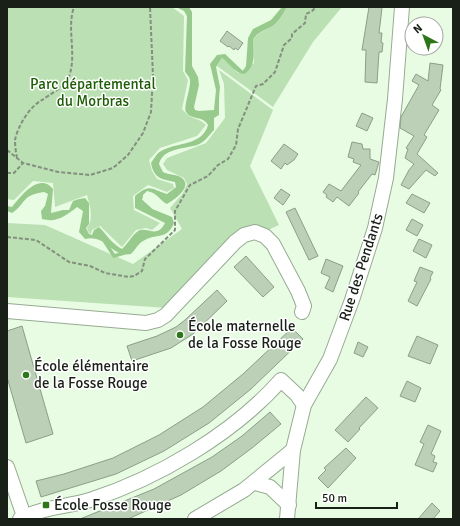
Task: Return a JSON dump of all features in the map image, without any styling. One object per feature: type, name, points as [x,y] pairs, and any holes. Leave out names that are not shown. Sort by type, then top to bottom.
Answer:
[{"type":"street","name":"Rue des Pendants","points":[[288,512],[293,450],[304,405],[330,358],[352,300],[375,228],[386,178],[391,145],[402,7]]},
{"type":"street","points":[[7,311],[146,323],[158,320],[166,315],[235,242],[244,235],[255,232],[265,236],[273,244],[298,291],[304,306],[302,312]]},
{"type":"street","points":[[7,467],[23,518],[35,513],[89,500],[137,482],[175,463],[228,428],[272,391],[281,380],[297,395],[304,405]]},
{"type":"street","points":[[195,519],[255,483],[293,450]]},
{"type":"street","points":[[255,483],[270,487],[288,512]]},
{"type":"path","points":[[17,158],[15,141],[19,129],[28,112],[39,101],[53,94],[68,80],[74,55],[71,17],[74,7]]},
{"type":"path","points":[[7,150],[23,163],[58,172],[90,175],[113,168],[128,155],[143,133],[152,112],[153,76],[150,7]]},
{"type":"path","points":[[7,237],[36,240],[69,262],[90,266],[105,273],[129,277],[142,271],[145,259],[175,230],[175,211],[190,185],[208,176],[218,165],[228,159],[236,145],[238,129],[256,86],[263,84],[275,72],[284,45],[292,38],[292,34],[305,23],[306,14],[316,7]]},
{"type":"path","points":[[7,173],[14,173],[23,163]]},
{"type":"green space","name":"Parc départemental du Morbras","points":[[7,7],[172,7],[184,16],[183,71],[188,80],[182,109],[206,125],[197,136],[160,148],[149,160],[152,171],[157,179],[173,184],[174,188],[167,192],[148,185],[133,196],[134,210],[160,223],[152,230],[146,228],[136,230],[122,247],[100,226],[92,230],[91,234],[89,233],[87,228],[91,217],[91,212],[87,195],[55,207],[53,183],[33,181],[14,200],[7,199]]},
{"type":"green space","points":[[287,7],[342,7],[313,42],[273,107],[217,66],[222,58],[238,73],[254,63],[253,39],[276,23]]},
{"type":"green space","points":[[219,70],[273,110],[250,166],[279,225],[264,232],[257,230],[167,308],[7,297],[7,223],[45,225],[133,264],[182,229],[170,208],[183,193],[187,184],[184,178],[167,170],[163,164],[167,158],[206,143],[225,118],[224,84]]},
{"type":"shaded area","points":[[176,7],[189,7],[192,12],[192,66],[198,77],[199,85],[194,107],[195,110],[199,111],[214,110],[216,90],[210,64],[217,55],[225,54],[243,71],[246,66],[248,38],[253,29],[271,20],[282,7],[287,7],[276,23],[253,39],[253,63],[248,71],[244,74],[238,72],[222,58],[216,67],[220,87],[219,115],[214,118],[214,130],[200,144],[169,152],[161,159],[159,164],[163,172],[182,178],[185,182],[184,189],[174,200],[167,204],[154,193],[147,191],[143,195],[141,203],[172,217],[174,223],[168,232],[143,241],[131,254],[124,254],[118,253],[99,240],[92,238],[85,239],[79,232],[83,211],[77,207],[61,218],[52,220],[42,219],[41,211],[45,206],[48,194],[44,192],[28,197],[17,210],[12,213],[7,211],[7,206],[12,207],[25,192],[36,184],[42,183],[48,184],[53,189],[51,213],[69,210],[73,201],[85,198],[89,203],[89,224],[86,228],[89,234],[92,235],[94,230],[99,227],[112,242],[122,249],[140,230],[156,231],[162,228],[165,223],[135,208],[135,196],[147,188],[167,194],[176,187],[175,182],[162,179],[156,175],[151,163],[156,155],[161,151],[200,137],[205,132],[208,125],[204,120],[191,116],[185,110],[190,83],[190,78],[185,72],[187,16],[184,11]]},
{"type":"building","points":[[369,7],[382,8],[379,33],[382,33],[381,42],[383,43],[382,52],[379,52],[377,83],[365,82],[366,50],[362,50]]},
{"type":"building","points":[[227,31],[243,43],[238,50],[235,48],[234,50],[229,46],[228,47],[220,41]]},
{"type":"building","points":[[430,63],[443,65],[441,90],[432,105],[439,110],[424,135],[427,137],[417,154],[438,173],[435,176],[426,170],[409,189],[401,185],[414,164],[405,158],[408,149],[406,148],[414,136],[400,128],[401,117],[419,85],[412,81],[416,74],[428,81]]},
{"type":"building","points":[[362,113],[373,118],[367,131],[356,126]]},
{"type":"building","points":[[352,142],[362,144],[363,149],[370,149],[370,159],[379,162],[375,175],[372,174],[349,206],[337,197],[333,202],[326,197],[327,195],[323,192],[329,184],[341,191],[361,165],[353,162],[354,159],[348,157]]},
{"type":"building","points":[[284,144],[298,154],[294,160],[287,165],[285,163],[281,169],[271,161]]},
{"type":"building","points":[[281,189],[290,195],[283,205],[274,198]]},
{"type":"building","points":[[412,194],[430,203],[424,213],[406,203]]},
{"type":"building","points":[[295,208],[318,256],[309,260],[286,212]]},
{"type":"building","points":[[412,219],[423,225],[417,236],[406,230]]},
{"type":"building","points":[[419,239],[432,245],[426,258],[413,251]]},
{"type":"building","points":[[246,256],[274,287],[263,297],[234,267]]},
{"type":"building","points":[[326,259],[343,266],[333,292],[325,288],[330,277],[321,273]]},
{"type":"building","points":[[420,267],[433,272],[417,306],[408,301],[417,282],[414,281]]},
{"type":"building","points":[[217,290],[227,301],[193,334],[171,348],[132,361],[127,346],[157,336],[176,327]]},
{"type":"building","points":[[22,326],[53,434],[26,443],[7,377],[7,331]]},
{"type":"building","points":[[292,328],[303,339],[251,389],[209,423],[164,451],[116,474],[41,497],[36,481],[64,474],[113,458],[159,435],[203,407],[243,374]]},
{"type":"building","points":[[417,336],[438,345],[430,364],[408,356]]},
{"type":"building","points":[[358,342],[368,347],[363,357],[354,353]]},
{"type":"building","points":[[407,381],[421,388],[415,402],[400,396]]},
{"type":"building","points":[[366,397],[378,408],[348,442],[335,430]]},
{"type":"building","points":[[270,412],[281,424],[221,471],[181,495],[128,519],[80,519],[154,489],[212,457],[242,436]]},
{"type":"building","points":[[428,425],[441,431],[431,454],[435,456],[433,462],[437,463],[433,472],[415,465],[424,444],[420,442]]},
{"type":"building","points":[[346,448],[356,458],[328,488],[318,478],[326,470],[324,468]]},
{"type":"building","points":[[432,503],[440,511],[433,519],[418,519]]},
{"type":"waterway","points":[[141,197],[140,200],[151,210]]},
{"type":"waterway","points":[[105,242],[114,256],[124,253]]},
{"type":"place","name":"École maternelle de la Fosse Rouge","points":[[180,335]]},
{"type":"place","name":"École élémentaire de la Fosse Rouge","points":[[26,375]]},
{"type":"place","name":"École Fosse Rouge","points":[[46,505]]}]
